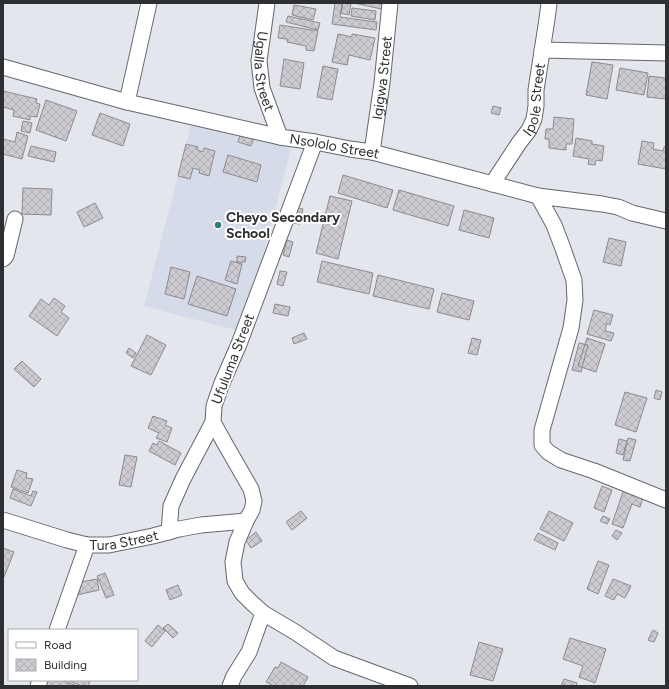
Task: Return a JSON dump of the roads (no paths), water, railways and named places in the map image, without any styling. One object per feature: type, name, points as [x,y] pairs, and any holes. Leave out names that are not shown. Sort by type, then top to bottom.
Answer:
[{"type":"street","points":[[127,102],[149,3]]},
{"type":"street","name":"Ugalla Street","points":[[267,3],[260,61],[262,88],[280,137]]},
{"type":"street","name":"Igigwa Street","points":[[372,152],[382,83],[390,3]]},
{"type":"street","name":"Ipole Street","points":[[492,184],[529,130],[534,119],[536,90],[548,3]]},
{"type":"street","points":[[542,50],[666,53]]},
{"type":"street","name":"Nsololo Street","points":[[3,67],[127,102],[280,137],[372,152],[538,196],[618,207],[632,213],[666,221]]},
{"type":"street","name":"Ufuluma Street","points":[[315,142],[214,406],[213,422],[251,489],[254,501],[252,510],[237,542],[233,562],[234,581],[242,593],[263,613],[334,658],[410,686]]},
{"type":"street","points":[[538,196],[554,225],[562,246],[574,280],[575,300],[571,328],[542,430],[542,444],[548,452],[561,460],[594,471],[666,500]]},
{"type":"street","points":[[3,259],[6,256],[15,219]]},
{"type":"street","points":[[170,532],[171,506],[183,478],[213,422]]},
{"type":"street","name":"Tura Street","points":[[3,520],[87,545],[109,544],[201,525],[246,521]]},
{"type":"street","points":[[57,629],[87,545]]},
{"type":"street","points":[[230,686],[234,676],[249,652],[263,613]]},
{"type":"place","name":"Cheyo Secondary School","points":[[218,225]]}]
